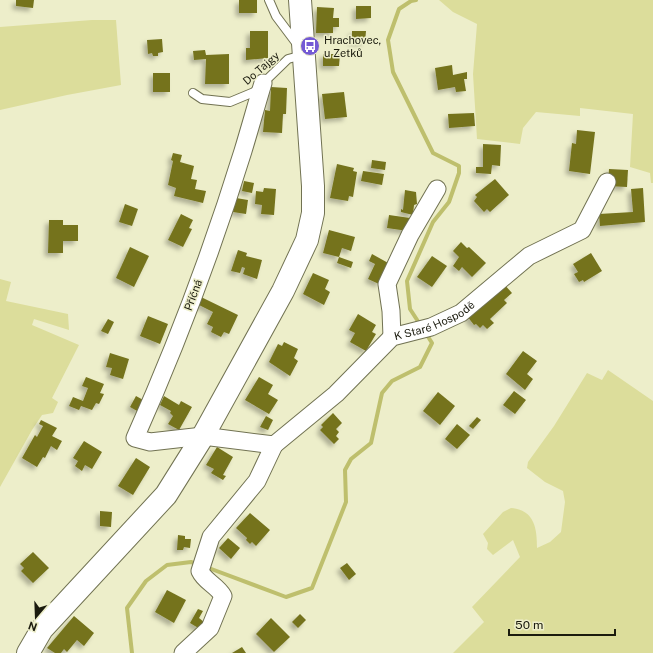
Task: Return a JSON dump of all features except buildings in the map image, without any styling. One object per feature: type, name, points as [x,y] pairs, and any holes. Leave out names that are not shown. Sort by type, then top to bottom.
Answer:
[{"type":"street","points":[[28,653],[42,629],[166,495],[203,436],[284,291],[307,240],[313,212],[313,193],[300,0]]},
{"type":"street","name":"Příčná","points":[[203,436],[150,442],[135,438],[168,363],[197,285],[243,151],[263,83]]},
{"type":"street","name":"K Staré Hospodě","points":[[274,445],[336,394],[392,337],[431,327],[461,313],[529,256],[582,230],[607,182]]},
{"type":"street","points":[[392,337],[391,311],[387,284],[410,235],[436,189]]},
{"type":"street","points":[[183,653],[210,628],[223,596],[219,588],[203,577],[201,566],[211,537],[257,481],[274,445],[203,436]]},
{"type":"lane","points":[[269,0],[276,16],[304,55]]},
{"type":"lane","name":"Do Tajgy","points":[[193,93],[202,99],[230,102],[254,92],[288,59],[304,55]]},
{"type":"green space","points":[[439,0],[653,0],[653,183],[651,183],[650,173],[630,167],[633,114],[580,108],[580,116],[536,112],[523,128],[520,144],[477,139],[473,74],[477,24],[453,12]]},
{"type":"green space","points":[[92,20],[116,20],[121,85],[0,110],[0,27]]},
{"type":"green space","points":[[0,279],[11,282],[6,301],[68,314],[69,330],[34,319],[32,325],[79,345],[52,398],[58,402],[53,413],[42,415],[0,487]]},
{"type":"green space","points":[[608,370],[653,401],[653,653],[453,653],[484,622],[472,607],[520,557],[513,540],[493,555],[487,549],[488,543],[483,534],[503,512],[511,508],[525,512],[530,517],[535,528],[537,548],[550,542],[561,532],[565,502],[563,491],[545,482],[527,468],[528,462],[554,426],[587,373],[602,380]]},
{"type":"waterway","points":[[416,0],[411,1],[399,9],[388,40],[393,72],[433,153],[459,166],[459,173],[449,202],[433,222],[407,281],[410,309],[421,326]]},
{"type":"waterway","points":[[206,567],[286,597],[312,588],[346,502],[345,470],[351,459],[371,443],[382,393],[392,381],[420,367],[432,343],[425,332]]},
{"type":"waterway","points":[[132,653],[127,608],[146,581],[167,565],[191,562],[197,564]]},
{"type":"place","name":"Hrachovec, u Zetků","points":[[310,46]]}]
